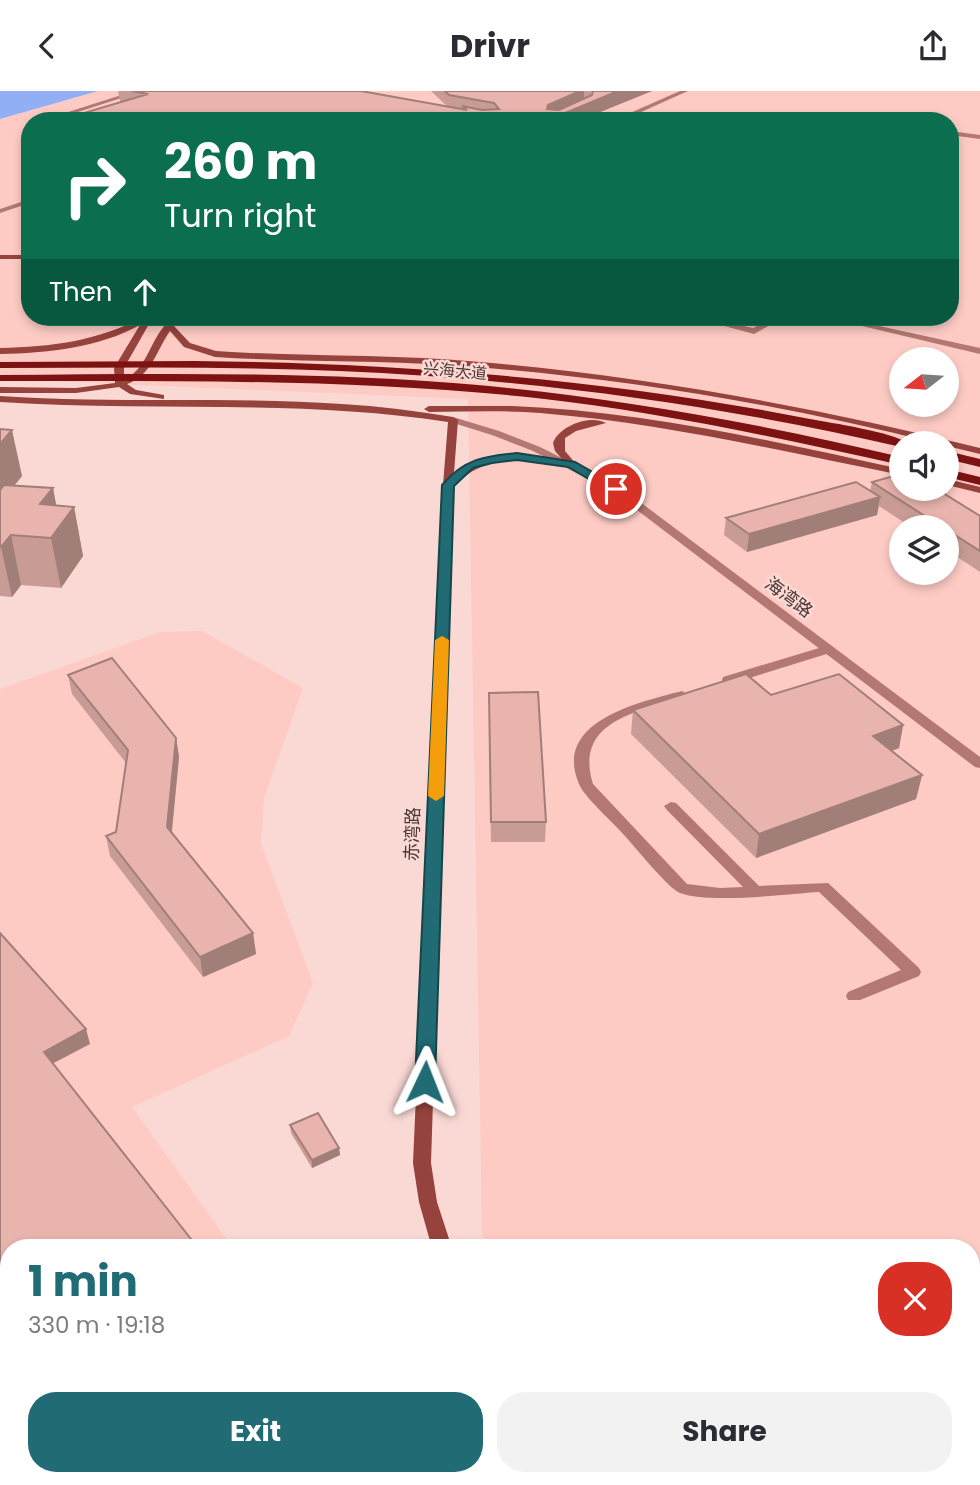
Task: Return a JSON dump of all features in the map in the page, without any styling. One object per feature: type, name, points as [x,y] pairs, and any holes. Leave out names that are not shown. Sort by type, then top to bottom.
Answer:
[{"type":"main road","name":"兴海大道","points":[[0,365],[304,367],[469,375],[659,396],[889,440]]},
{"type":"main road","name":"兴海大道","points":[[0,378],[315,380],[416,384],[653,411],[846,447],[889,458]]},
{"type":"main road","points":[[959,458],[980,463]]},
{"type":"main road","points":[[959,476],[980,481]]},
{"type":"street","points":[[72,112],[140,91]]},
{"type":"street","points":[[636,112],[685,91]]},
{"type":"street","points":[[959,134],[980,137]]},
{"type":"street","points":[[0,211],[21,204]]},
{"type":"street","points":[[0,257],[21,257]]},
{"type":"street","points":[[0,351],[77,345],[131,326]]},
{"type":"street","points":[[120,384],[119,368],[144,326]]},
{"type":"street","points":[[0,390],[75,390],[120,384],[142,372],[168,326]]},
{"type":"street","name":"兴海大道","points":[[170,326],[187,345],[215,354],[477,365],[599,378],[810,411],[980,450]]},
{"type":"street","points":[[733,326],[754,331],[764,326]]},
{"type":"street","points":[[868,326],[980,351]]},
{"type":"street","points":[[120,384],[133,392],[217,404]]},
{"type":"street","name":"兴海大道","points":[[0,399],[47,403],[539,410],[730,437],[889,470]]},
{"type":"street","name":"兴海大道","points":[[217,404],[413,418],[441,430],[450,443]]},
{"type":"street","name":"兴海大道","points":[[364,409],[453,420]]},
{"type":"street","name":"赤湾路","points":[[439,1239],[428,1202],[422,1164],[448,485],[453,420]]},
{"type":"street","name":"海湾路","points":[[453,420],[503,434],[571,464],[616,489],[980,764]]},
{"type":"street","points":[[571,464],[560,451],[558,443],[566,432],[589,423],[635,422]]},
{"type":"street","points":[[448,485],[469,466],[491,459],[534,457],[571,464]]},
{"type":"street","points":[[959,485],[980,490]]},
{"type":"street","points":[[829,649],[610,717],[585,742],[581,762],[586,785],[683,889],[720,893],[823,887],[913,972],[854,996]]},
{"type":"street","points":[[671,806],[754,889]]},
{"type":"shaded area","points":[[98,91],[980,91],[980,1239],[484,1239],[482,1235],[468,399],[0,379],[0,119],[21,113],[21,326],[959,326],[959,112],[24,112]]},
{"type":"shaded area","points":[[202,631],[303,688],[264,798],[261,843],[313,983],[289,1036],[132,1107],[227,1239],[0,1239],[0,689],[160,632]]},
{"type":"water","points":[[0,91],[98,91],[21,112],[0,119]]},
{"type":"building","points":[[132,91],[361,91],[467,110],[462,106],[482,110],[499,109],[494,103],[449,95],[445,91],[580,91],[548,105],[547,109],[559,110],[592,95],[593,91],[618,91],[568,112],[87,112],[148,94]]},
{"type":"building","points":[[0,429],[12,430],[0,444]]},
{"type":"building","points":[[889,477],[889,493],[872,482]]},
{"type":"building","points":[[856,482],[880,497],[749,534],[726,518]]},
{"type":"building","points":[[4,485],[53,488],[40,504],[74,507],[51,538],[11,535],[0,547],[0,490]]},
{"type":"building","points":[[902,501],[956,501],[980,516],[980,551],[959,538],[959,515],[923,515]]},
{"type":"building","points":[[112,658],[176,738],[167,827],[253,933],[200,957],[106,836],[116,832],[128,750],[68,675]]},
{"type":"building","points":[[746,674],[771,695],[839,674],[903,725],[873,736],[922,775],[759,834],[633,710]]},
{"type":"building","points":[[538,692],[546,822],[491,822],[489,693]]},
{"type":"building","points":[[0,933],[86,1029],[44,1052],[191,1239],[0,1239]]},
{"type":"building","points":[[318,1113],[339,1148],[312,1160],[290,1125]]},
{"type":"slow traffic","points":[[436,796],[442,640]]},
{"type":"route","points":[[425,1082],[448,485],[469,466],[503,457],[534,457],[571,464],[616,489]]}]
